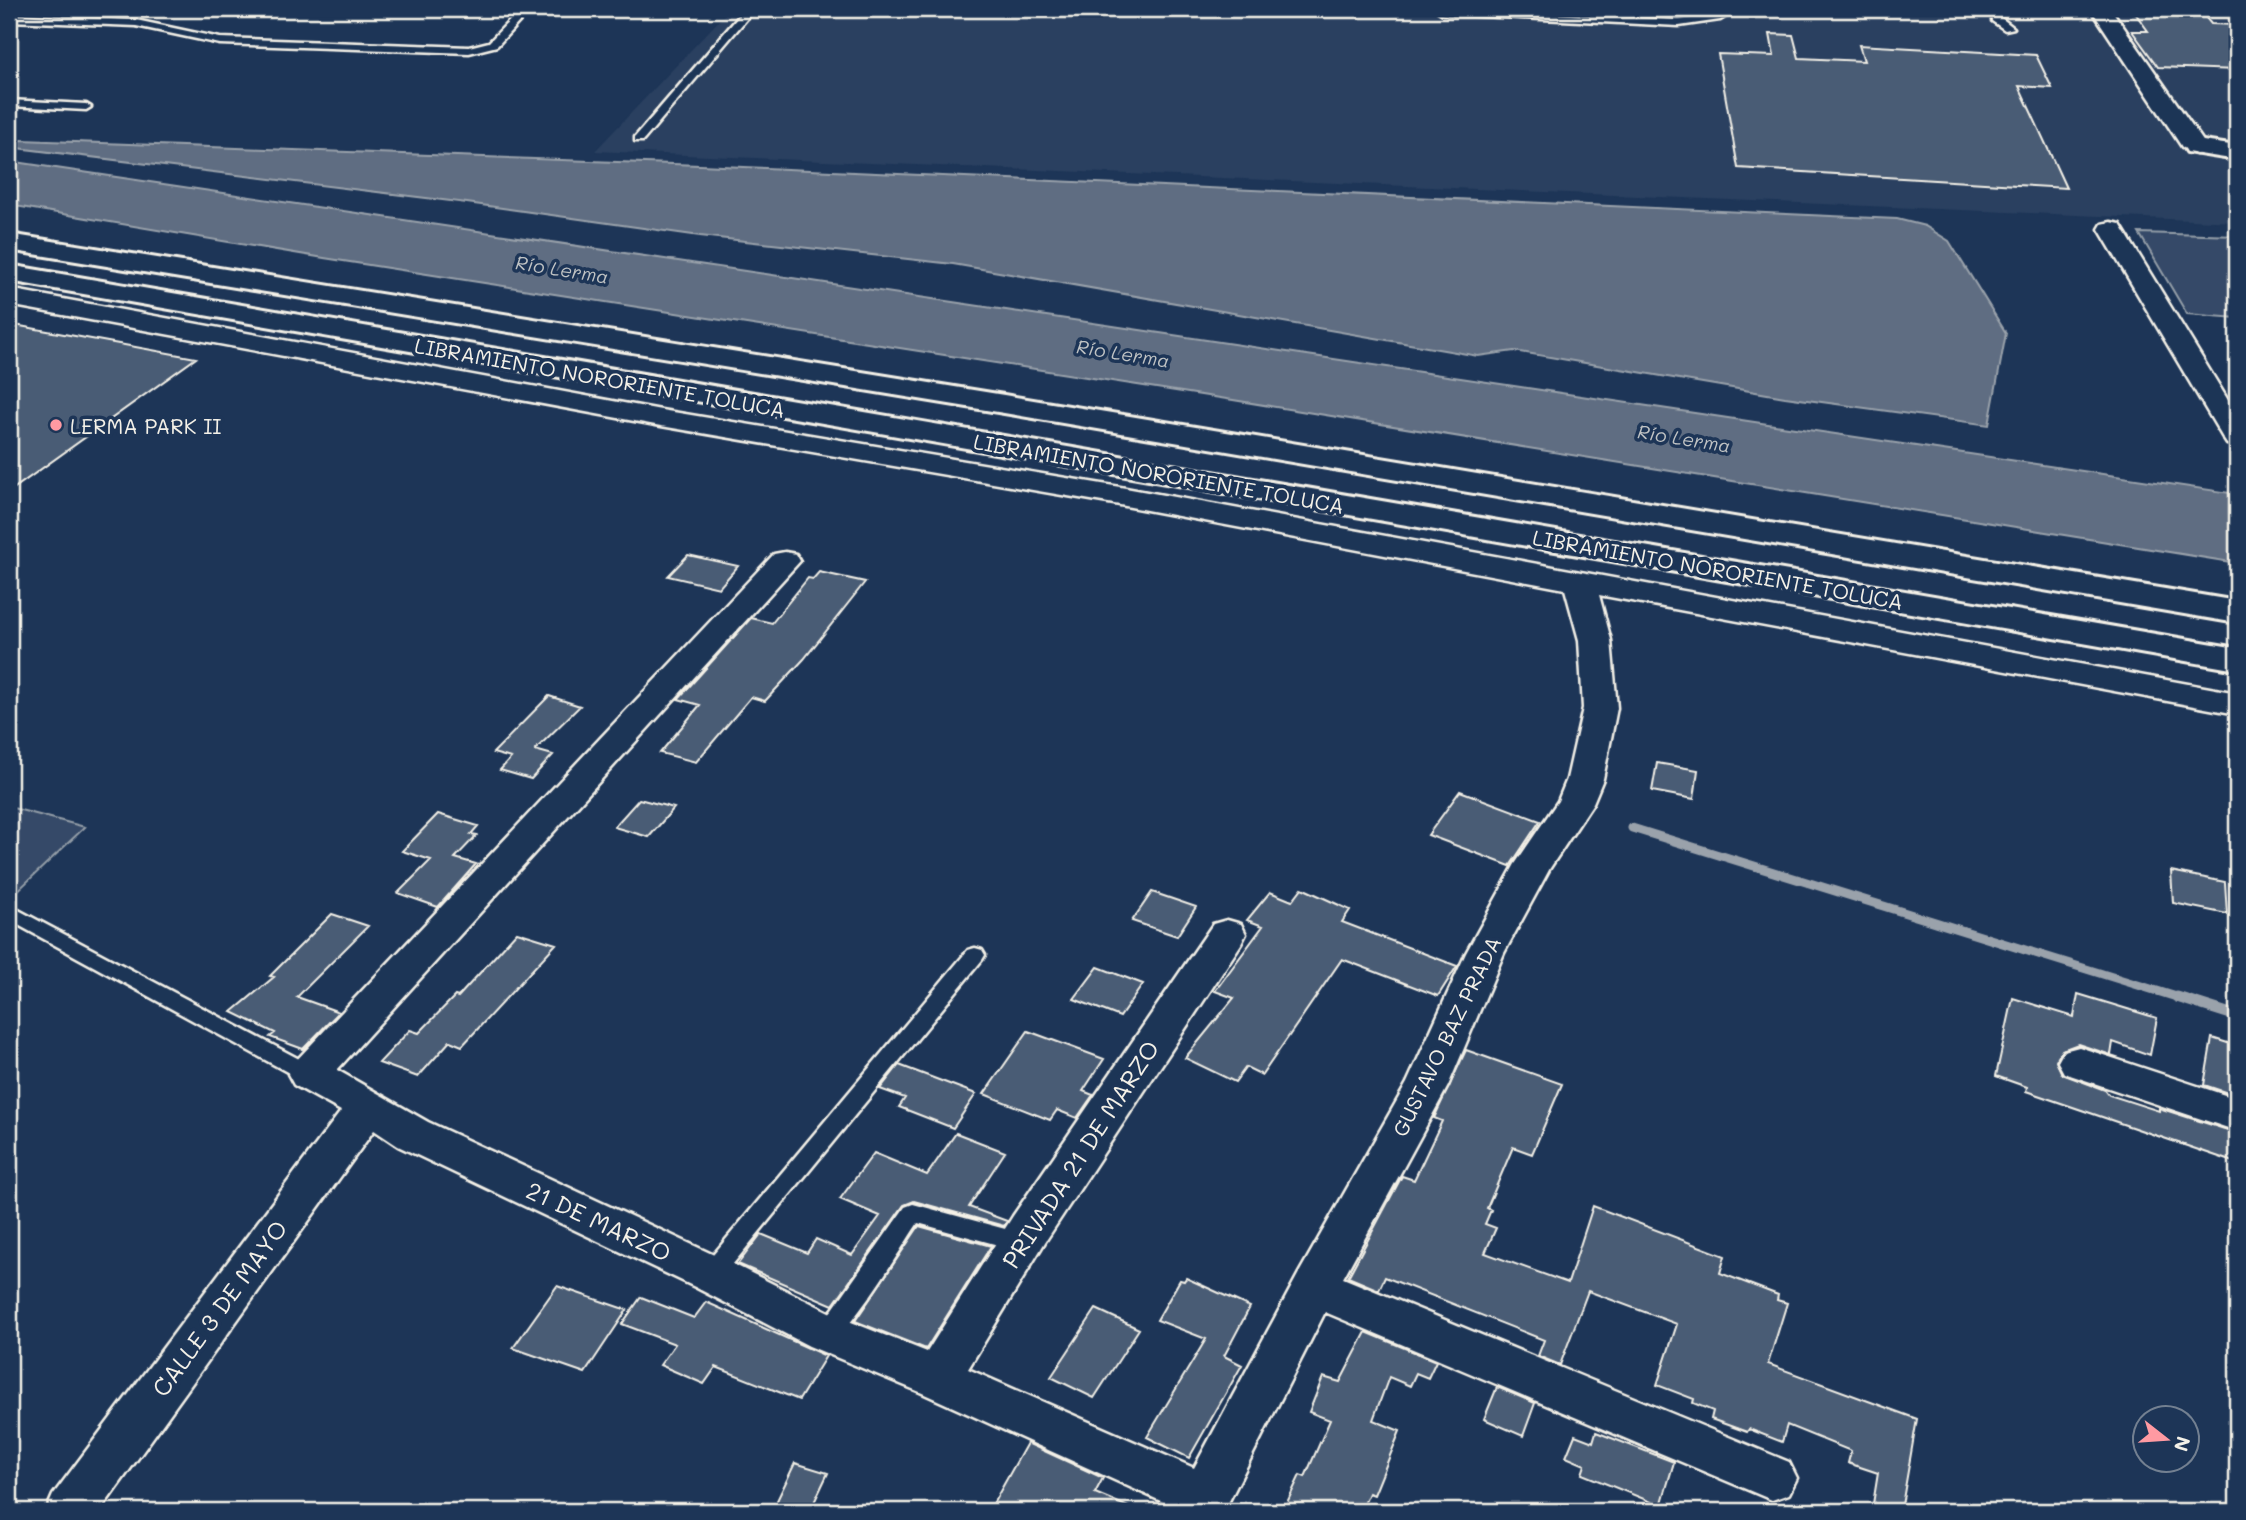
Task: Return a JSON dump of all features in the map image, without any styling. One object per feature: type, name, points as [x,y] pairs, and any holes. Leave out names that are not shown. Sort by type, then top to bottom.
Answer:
[{"type":"highway","points":[[2196,147],[2237,153]]},
{"type":"highway","points":[[9,226],[180,257],[216,267],[234,278]]},
{"type":"highway","name":"LIBRAMIENTO NORORIENTE TOLUCA","points":[[9,242],[1004,404],[2237,612]]},
{"type":"highway","name":"LIBRAMIENTO NORORIENTE TOLUCA","points":[[9,273],[2237,659]]},
{"type":"street","points":[[2101,9],[2190,142],[2196,147]]},
{"type":"street","points":[[2111,229],[2237,438]]},
{"type":"street","points":[[9,285],[81,287]]},
{"type":"street","points":[[9,298],[635,413],[1120,496],[2237,704]]},
{"type":"street","points":[[309,1074],[785,561]]},
{"type":"street","name":"GUSTAVO BAZ PRADA","points":[[1202,1504],[1315,1287],[1427,1086],[1485,953],[1534,864],[1575,803],[1585,779],[1600,708],[1600,676],[1595,640],[1579,580]]},
{"type":"street","name":"PRIVADA 21 DE MARZO","points":[[937,1377],[1021,1242],[1227,934]]},
{"type":"street","points":[[2079,1062],[2237,1115]]},
{"type":"street","name":"21 DE MARZO","points":[[309,1074],[368,1105],[413,1134],[711,1274],[825,1332],[937,1377],[1202,1504]]},
{"type":"street","name":"CALLE 3 DE MAYO","points":[[71,1511],[368,1105]]},
{"type":"street","points":[[1315,1287],[1772,1478]]},
{"type":"lane","points":[[9,18],[136,23],[220,41],[469,50],[493,44],[526,9]]},
{"type":"lane","points":[[639,139],[750,9]]},
{"type":"lane","points":[[1443,11],[1679,23],[1716,18],[1733,9]]},
{"type":"lane","points":[[1996,19],[2009,29]]},
{"type":"lane","points":[[9,103],[86,107]]},
{"type":"lane","name":"21 DE MARZO","points":[[9,912],[309,1074]]},
{"type":"lane","points":[[711,1274],[975,955]]},
{"type":"lane","points":[[825,1332],[841,1316],[913,1213],[1021,1242]]},
{"type":"shaded area","points":[[730,9],[2237,9],[2237,222],[595,151]]},
{"type":"shaded area","points":[[2139,233],[2237,236],[2237,318],[2187,314]]},
{"type":"shaded area","points":[[9,807],[85,827],[9,899]]},
{"type":"water","points":[[21,140],[700,165],[1897,219],[1925,226],[1949,241],[2006,333],[1989,425],[1785,397],[1514,351],[1478,356],[953,264],[700,236],[467,203],[9,147]]},
{"type":"water","name":"Río Lerma","points":[[9,161],[2237,494],[2237,563],[1233,400],[324,258],[9,205]]},
{"type":"building","points":[[2133,10],[2202,13],[2211,24],[2237,25],[2237,70],[2158,67],[2132,31],[2148,31]]},
{"type":"building","points":[[1770,34],[1793,35],[1799,58],[1864,61],[1859,45],[2036,55],[2052,88],[2019,86],[2066,188],[1738,168],[1718,54],[1774,56]]},
{"type":"building","name":"LERMA PARK II","points":[[9,324],[196,358],[9,492]]},
{"type":"building","points":[[688,555],[738,566],[719,588],[668,576]]},
{"type":"building","points":[[819,572],[865,582],[804,659],[765,701],[751,697],[696,762],[660,753],[700,705],[678,699],[751,618],[772,623],[808,578],[813,579]]},
{"type":"building","points":[[549,696],[580,706],[535,750],[553,755],[531,779],[500,770],[511,758],[493,753]]},
{"type":"building","points":[[1657,763],[1698,770],[1694,799],[1652,791]]},
{"type":"building","points":[[1460,791],[1540,821],[1510,866],[1428,835]]},
{"type":"building","points":[[639,799],[674,808],[649,837],[614,827]]},
{"type":"building","points":[[438,814],[478,826],[471,834],[477,835],[455,858],[476,864],[438,907],[398,893],[431,860],[402,851]]},
{"type":"building","points":[[2171,871],[2225,882],[2227,914],[2173,903]]},
{"type":"building","points":[[1302,888],[1350,910],[1342,922],[1457,966],[1438,996],[1342,959],[1262,1075],[1246,1067],[1235,1082],[1185,1058],[1234,998],[1215,991],[1263,926],[1247,920],[1270,892],[1292,901]]},
{"type":"building","points":[[1152,892],[1196,907],[1177,936],[1132,921]]},
{"type":"building","points":[[332,914],[368,926],[297,997],[339,1012],[303,1049],[270,1037],[275,1033],[232,1012],[274,977],[270,976]]},
{"type":"building","points":[[517,932],[556,944],[462,1046],[450,1041],[418,1077],[379,1063],[410,1030],[419,1033],[455,996],[458,997]]},
{"type":"building","points":[[1098,967],[1143,984],[1120,1017],[1074,999]]},
{"type":"building","points":[[2078,994],[2157,1018],[2150,1055],[2113,1042],[2111,1055],[2078,1044],[2062,1050],[2056,1061],[2062,1074],[2105,1090],[2109,1095],[2237,1133],[2237,1163],[2026,1091],[2027,1087],[1996,1076],[2013,998],[2074,1017]]},
{"type":"building","points":[[1028,1031],[1104,1059],[1083,1091],[1093,1095],[1077,1118],[1057,1110],[1050,1120],[984,1094]]},
{"type":"building","points":[[2212,1038],[2237,1046],[2237,1096],[2204,1085]]},
{"type":"building","points":[[1466,1050],[1562,1084],[1532,1154],[1513,1147],[1487,1208],[1491,1210],[1485,1224],[1496,1228],[1485,1253],[1568,1283],[1593,1206],[1725,1256],[1720,1273],[1778,1295],[1777,1300],[1787,1303],[1768,1364],[1917,1419],[1901,1511],[1873,1504],[1878,1473],[1848,1463],[1851,1451],[1787,1425],[1782,1442],[1749,1429],[1747,1432],[1711,1419],[1713,1411],[1693,1403],[1694,1399],[1657,1385],[1677,1324],[1588,1291],[1560,1365],[1538,1356],[1544,1340],[1385,1277],[1379,1290],[1348,1277],[1402,1176],[1414,1180],[1442,1121],[1434,1118]]},
{"type":"building","points":[[899,1065],[976,1094],[953,1128],[899,1107],[905,1098],[880,1089]]},
{"type":"building","points":[[956,1133],[1005,1152],[969,1207],[1007,1221],[1004,1226],[914,1201],[904,1205],[833,1305],[738,1264],[761,1234],[807,1253],[816,1239],[852,1255],[880,1216],[840,1199],[874,1153],[927,1175]]},
{"type":"building","points":[[919,1226],[991,1246],[926,1349],[855,1321]]},
{"type":"building","points":[[1186,1278],[1250,1307],[1224,1356],[1242,1365],[1189,1458],[1147,1437],[1206,1339],[1157,1320],[1180,1280],[1184,1281]]},
{"type":"building","points":[[557,1286],[627,1310],[585,1373],[513,1348]]},
{"type":"building","points":[[641,1297],[694,1318],[706,1302],[826,1356],[799,1400],[716,1367],[704,1384],[660,1365],[675,1344],[622,1324]]},
{"type":"building","points":[[1096,1309],[1139,1329],[1094,1398],[1051,1377]]},
{"type":"building","points":[[1366,1332],[1436,1361],[1428,1378],[1416,1373],[1410,1386],[1389,1377],[1373,1420],[1400,1431],[1374,1495],[1369,1493],[1361,1511],[1283,1511],[1300,1475],[1305,1477],[1330,1420],[1309,1412],[1323,1377],[1340,1382]]},
{"type":"building","points":[[1497,1387],[1535,1403],[1523,1436],[1484,1419]]},
{"type":"building","points":[[1596,1432],[1674,1462],[1661,1506],[1582,1474],[1585,1465],[1566,1457],[1575,1435],[1593,1442]]},
{"type":"building","points":[[1027,1443],[1103,1478],[1095,1493],[1138,1511],[989,1511]]},
{"type":"building","points":[[795,1463],[828,1473],[810,1511],[772,1511]]},
{"type":"waterway","points":[[1632,828],[2183,999]]},
{"type":"waterway","points":[[2177,997],[2237,1016]]},
{"type":"place","name":"LERMA PARK II","points":[[56,425]]}]
